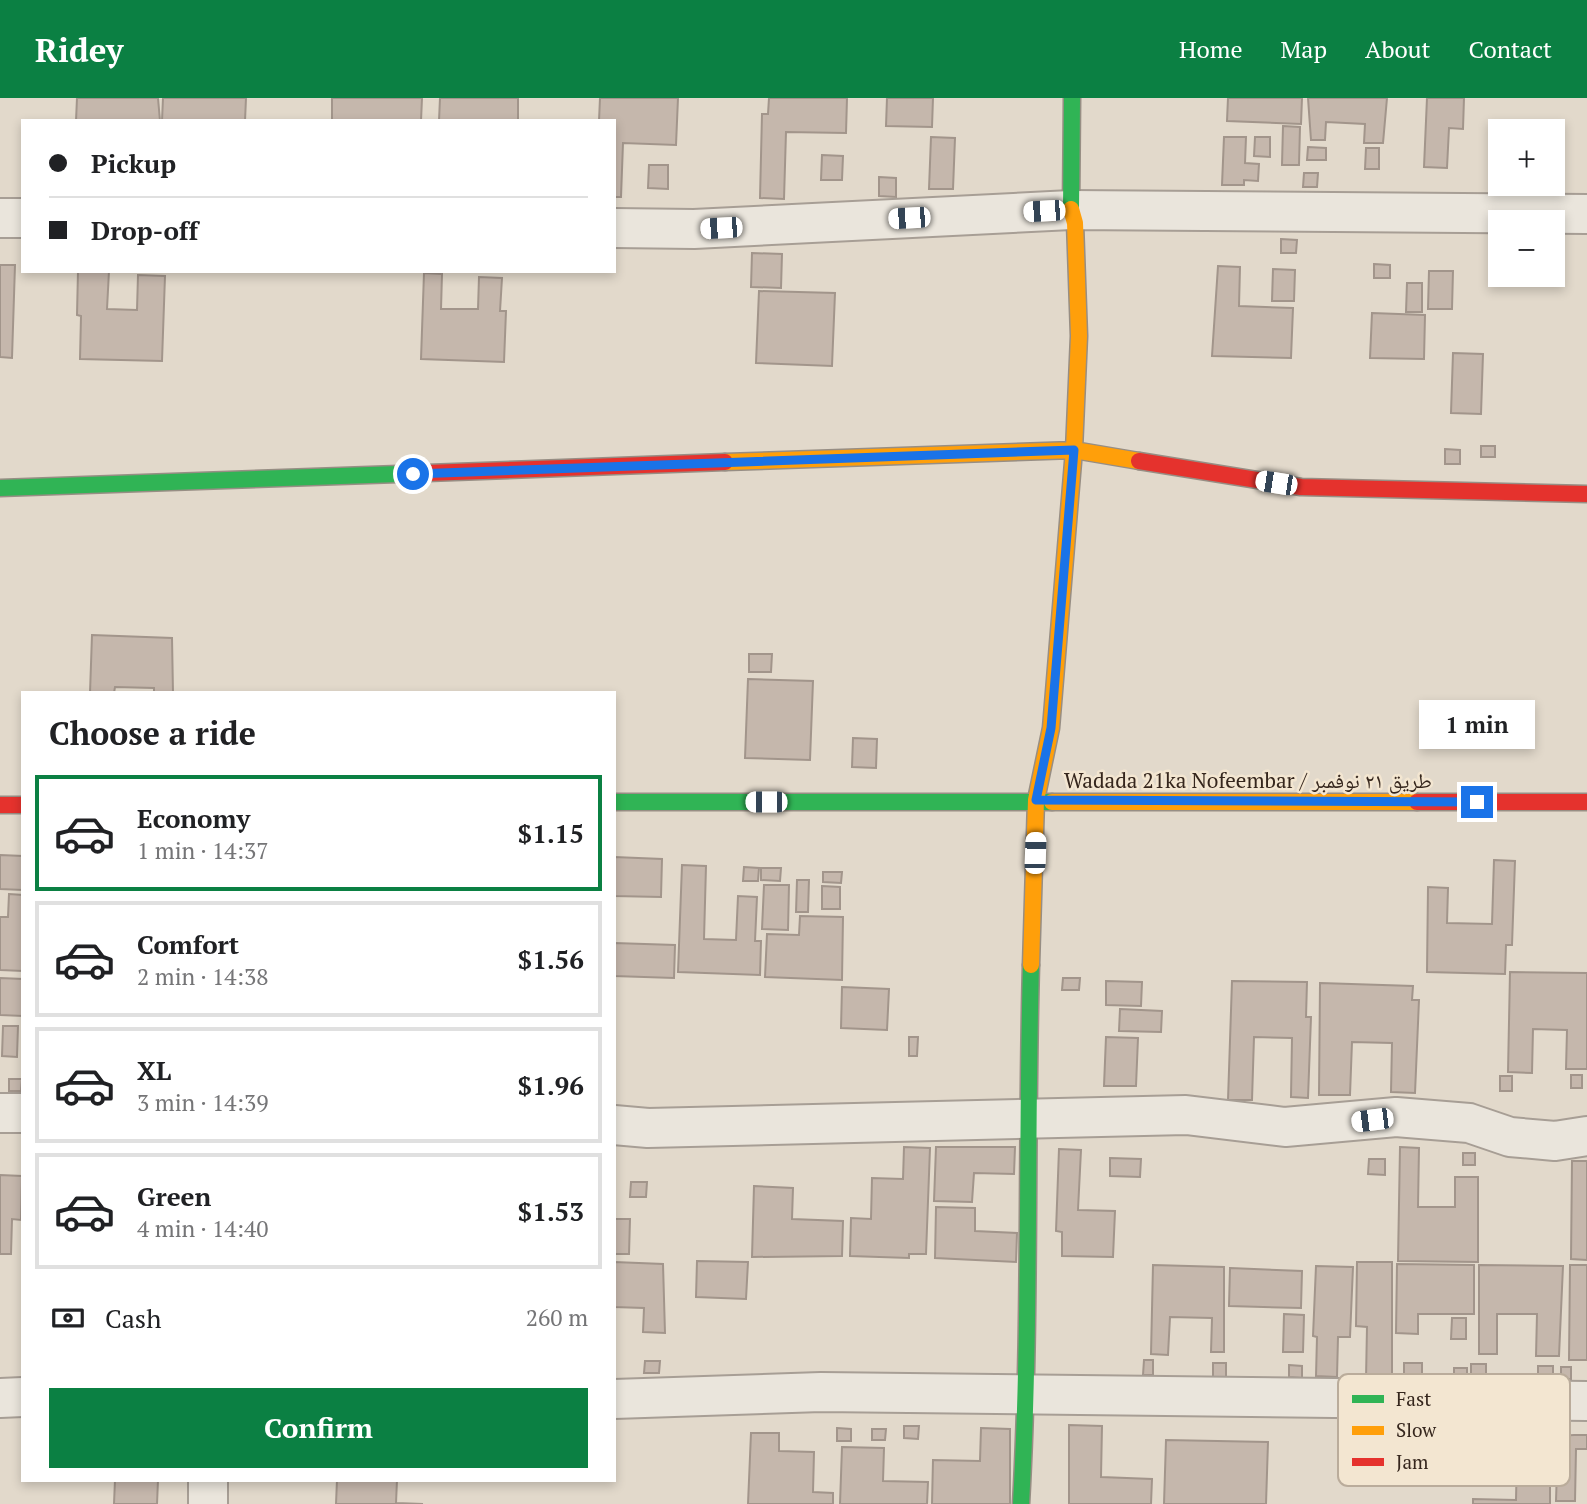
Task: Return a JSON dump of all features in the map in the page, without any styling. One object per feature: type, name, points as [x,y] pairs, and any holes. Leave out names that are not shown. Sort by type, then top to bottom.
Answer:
[{"type":"street","points":[[1021,1504],[1027,1394],[1027,1117],[1036,800],[1053,716],[1074,450],[1079,337],[1075,223],[1070,210],[1072,98]]},
{"type":"street","points":[[616,228],[694,229],[1070,210],[1587,214]]},
{"type":"street","points":[[0,218],[21,218]]},
{"type":"street","points":[[0,488],[1074,450],[1301,487],[1587,494]]},
{"type":"street","name":"Wadada 21ka Nofeembar / طريق ٢١ نوفمبر","points":[[616,802],[1587,802]]},
{"type":"street","points":[[0,805],[21,805]]},
{"type":"street","points":[[0,1113],[21,1113]]},
{"type":"street","points":[[616,1125],[648,1128],[1186,1115],[1284,1127],[1396,1117],[1469,1123],[1510,1137],[1555,1141],[1587,1136]]},
{"type":"street","points":[[616,1399],[821,1392],[1338,1398]]},
{"type":"street","points":[[0,1398],[21,1397]]},
{"type":"street","points":[[208,1482],[208,1504]]},
{"type":"building","points":[[77,98],[158,98],[160,119],[76,119]]},
{"type":"building","points":[[163,98],[246,98],[245,119],[162,119]]},
{"type":"building","points":[[332,98],[422,98],[421,119],[332,119]]},
{"type":"building","points":[[440,98],[518,98],[518,119],[439,119]]},
{"type":"building","points":[[600,98],[678,98],[676,145],[623,143],[621,197],[616,197],[616,119],[599,119]]},
{"type":"building","points":[[769,98],[847,98],[846,133],[786,132],[784,199],[760,198],[762,114],[768,114]]},
{"type":"building","points":[[887,98],[933,98],[932,127],[886,126]]},
{"type":"building","points":[[1228,98],[1302,98],[1301,124],[1227,121]]},
{"type":"building","points":[[1308,98],[1387,98],[1383,143],[1364,143],[1365,124],[1326,122],[1325,140],[1311,140]]},
{"type":"building","points":[[1427,98],[1464,98],[1463,129],[1449,128],[1447,168],[1424,167]]},
{"type":"building","points":[[1283,126],[1300,127],[1299,165],[1282,165]]},
{"type":"building","points":[[931,137],[955,138],[953,189],[929,189]]},
{"type":"building","points":[[1224,137],[1246,137],[1245,163],[1259,164],[1258,181],[1244,180],[1244,185],[1222,185]]},
{"type":"building","points":[[1255,137],[1270,137],[1270,157],[1254,156]]},
{"type":"building","points":[[1308,147],[1326,148],[1326,160],[1307,160]]},
{"type":"building","points":[[1366,148],[1379,148],[1379,169],[1365,169]]},
{"type":"building","points":[[822,155],[843,156],[842,180],[821,180]]},
{"type":"building","points":[[649,165],[668,165],[668,189],[648,188]]},
{"type":"building","points":[[1304,173],[1318,173],[1317,187],[1303,187]]},
{"type":"building","points":[[879,177],[896,178],[896,197],[879,196]]},
{"type":"building","points":[[1281,239],[1297,240],[1296,253],[1281,253]]},
{"type":"building","points":[[752,253],[782,254],[781,288],[751,287]]},
{"type":"building","points":[[1374,264],[1390,265],[1390,278],[1374,278]]},
{"type":"building","points":[[0,265],[15,265],[12,358],[0,357]]},
{"type":"building","points":[[1218,266],[1240,267],[1239,306],[1293,308],[1291,358],[1212,356]]},
{"type":"building","points":[[1273,269],[1295,270],[1294,301],[1272,301]]},
{"type":"building","points":[[1429,271],[1453,271],[1452,309],[1428,309]]},
{"type":"building","points":[[78,273],[109,273],[107,309],[137,310],[138,275],[165,276],[162,361],[80,359],[81,316],[77,315]]},
{"type":"building","points":[[424,273],[442,274],[441,309],[478,309],[479,277],[502,278],[500,311],[506,311],[504,362],[421,359]]},
{"type":"building","points":[[1407,283],[1422,283],[1422,312],[1406,312]]},
{"type":"building","points":[[759,291],[835,293],[832,366],[756,363]]},
{"type":"building","points":[[1372,313],[1425,315],[1424,359],[1370,358]]},
{"type":"building","points":[[1453,353],[1483,354],[1481,414],[1451,413]]},
{"type":"building","points":[[1481,446],[1495,446],[1495,457],[1481,457]]},
{"type":"building","points":[[1445,449],[1460,450],[1460,464],[1445,464]]},
{"type":"building","points":[[92,635],[172,638],[173,691],[115,687],[114,691],[90,691]]},
{"type":"building","points":[[749,654],[772,654],[771,672],[749,672]]},
{"type":"building","points":[[748,679],[813,681],[810,760],[745,758]]},
{"type":"building","points":[[853,738],[877,739],[876,768],[852,767]]},
{"type":"building","points":[[0,855],[21,856],[21,890],[0,889]]},
{"type":"building","points":[[616,857],[662,859],[661,897],[616,896]]},
{"type":"building","points":[[1494,860],[1515,861],[1512,945],[1506,945],[1505,974],[1427,972],[1428,887],[1448,888],[1447,923],[1492,924]]},
{"type":"building","points":[[682,865],[706,866],[704,939],[736,940],[738,896],[757,897],[755,941],[761,941],[760,975],[678,972]]},
{"type":"building","points":[[744,867],[759,868],[758,881],[743,881]]},
{"type":"building","points":[[761,868],[781,868],[780,881],[761,880]]},
{"type":"building","points":[[823,872],[842,872],[841,883],[823,882]]},
{"type":"building","points":[[797,880],[809,880],[808,912],[796,912]]},
{"type":"building","points":[[764,885],[789,885],[788,930],[762,929]]},
{"type":"building","points":[[822,886],[840,887],[840,909],[822,909]]},
{"type":"building","points":[[9,894],[21,895],[21,971],[0,970],[0,917],[8,917]]},
{"type":"building","points":[[800,916],[843,917],[842,980],[765,977],[767,934],[799,935]]},
{"type":"building","points":[[616,943],[675,945],[674,978],[616,976]]},
{"type":"building","points":[[1510,972],[1587,973],[1587,1069],[1566,1069],[1567,1030],[1533,1029],[1532,1073],[1508,1072]]},
{"type":"building","points":[[0,978],[21,979],[21,1016],[0,1015]]},
{"type":"building","points":[[1063,978],[1080,978],[1079,990],[1062,990]]},
{"type":"building","points":[[1106,981],[1142,982],[1141,1006],[1106,1005]]},
{"type":"building","points":[[1232,981],[1307,982],[1306,1017],[1311,1017],[1308,1098],[1291,1097],[1292,1038],[1254,1037],[1252,1100],[1228,1100]]},
{"type":"building","points":[[1320,983],[1413,986],[1412,1000],[1419,1000],[1415,1093],[1391,1092],[1392,1043],[1352,1042],[1350,1095],[1319,1095]]},
{"type":"building","points":[[842,987],[889,989],[887,1030],[841,1028]]},
{"type":"building","points":[[1120,1009],[1162,1011],[1161,1032],[1119,1031]]},
{"type":"building","points":[[3,1026],[18,1026],[17,1057],[2,1056]]},
{"type":"building","points":[[909,1037],[918,1037],[917,1056],[909,1056]]},
{"type":"building","points":[[1106,1037],[1138,1038],[1136,1086],[1104,1086]]},
{"type":"building","points":[[1571,1075],[1582,1075],[1582,1088],[1571,1088]]},
{"type":"building","points":[[1500,1076],[1512,1076],[1512,1091],[1500,1091]]},
{"type":"building","points":[[9,1079],[21,1079],[21,1091],[9,1091]]},
{"type":"building","points":[[904,1147],[930,1148],[926,1254],[909,1254],[909,1258],[850,1256],[851,1218],[871,1219],[872,1178],[903,1179]]},
{"type":"building","points":[[936,1147],[1015,1147],[1014,1174],[974,1173],[972,1202],[934,1201]]},
{"type":"building","points":[[1400,1147],[1419,1148],[1418,1207],[1455,1207],[1455,1177],[1478,1177],[1478,1262],[1398,1261]]},
{"type":"building","points":[[1059,1149],[1081,1150],[1078,1210],[1115,1211],[1113,1257],[1062,1256],[1062,1232],[1056,1231]]},
{"type":"building","points":[[1463,1153],[1475,1153],[1475,1165],[1463,1165]]},
{"type":"building","points":[[1110,1158],[1141,1159],[1140,1177],[1110,1176]]},
{"type":"building","points":[[1369,1159],[1385,1159],[1385,1175],[1368,1174]]},
{"type":"building","points":[[1572,1161],[1587,1161],[1587,1260],[1571,1259]]},
{"type":"building","points":[[0,1175],[21,1176],[21,1220],[12,1219],[11,1254],[0,1254]]},
{"type":"building","points":[[631,1182],[647,1182],[646,1197],[630,1197]]},
{"type":"building","points":[[754,1186],[793,1188],[792,1219],[843,1221],[842,1256],[752,1257]]},
{"type":"building","points":[[936,1207],[975,1208],[975,1231],[1017,1233],[1016,1262],[935,1258]]},
{"type":"building","points":[[616,1219],[630,1219],[629,1254],[616,1254]]},
{"type":"building","points":[[697,1261],[748,1262],[746,1299],[696,1297]]},
{"type":"building","points":[[616,1262],[663,1264],[665,1333],[643,1332],[644,1308],[616,1307]]},
{"type":"building","points":[[1357,1262],[1392,1262],[1392,1374],[1366,1374],[1367,1327],[1356,1326]]},
{"type":"building","points":[[1397,1264],[1474,1265],[1474,1314],[1418,1314],[1418,1334],[1396,1333]]},
{"type":"building","points":[[1153,1265],[1224,1267],[1224,1352],[1211,1352],[1212,1318],[1170,1317],[1168,1355],[1151,1354]]},
{"type":"building","points":[[1479,1265],[1563,1266],[1559,1356],[1536,1356],[1537,1314],[1497,1314],[1497,1354],[1479,1354]]},
{"type":"building","points":[[1570,1265],[1587,1265],[1587,1360],[1569,1360]]},
{"type":"building","points":[[1316,1266],[1353,1267],[1350,1337],[1338,1337],[1337,1377],[1316,1376],[1317,1337],[1313,1336]]},
{"type":"building","points":[[1230,1268],[1302,1271],[1301,1308],[1229,1306]]},
{"type":"building","points":[[1284,1314],[1304,1315],[1303,1352],[1283,1352]]},
{"type":"building","points":[[1452,1318],[1466,1318],[1466,1339],[1451,1339]]},
{"type":"building","points":[[1144,1360],[1153,1360],[1153,1375],[1143,1375]]},
{"type":"building","points":[[645,1361],[660,1361],[659,1373],[644,1373]]},
{"type":"building","points":[[1213,1363],[1226,1363],[1226,1379],[1213,1378]]},
{"type":"building","points":[[1404,1363],[1422,1363],[1422,1374],[1404,1374]]},
{"type":"building","points":[[1471,1364],[1486,1364],[1486,1374],[1471,1374]]},
{"type":"building","points":[[1289,1365],[1302,1366],[1302,1378],[1289,1377]]},
{"type":"building","points":[[1538,1366],[1553,1366],[1553,1374],[1538,1374]]},
{"type":"building","points":[[1561,1367],[1571,1367],[1571,1379],[1570,1374],[1561,1374]]},
{"type":"building","points":[[1454,1368],[1467,1368],[1467,1374],[1454,1374]]},
{"type":"building","points":[[1069,1425],[1102,1426],[1101,1477],[1152,1479],[1151,1504],[1069,1504]]},
{"type":"building","points":[[904,1426],[919,1426],[918,1439],[904,1438]]},
{"type":"building","points":[[837,1428],[851,1429],[851,1441],[837,1441]]},
{"type":"building","points":[[981,1428],[1010,1429],[1010,1504],[932,1504],[933,1460],[980,1461]]},
{"type":"building","points":[[872,1429],[886,1429],[885,1440],[872,1440]]},
{"type":"building","points":[[751,1433],[779,1433],[779,1451],[814,1452],[813,1492],[833,1493],[833,1504],[748,1504]]},
{"type":"building","points":[[1587,1435],[1587,1449],[1576,1449],[1575,1501],[1556,1501],[1556,1486],[1570,1486],[1570,1436]]},
{"type":"building","points":[[1166,1440],[1268,1442],[1266,1504],[1164,1504]]},
{"type":"building","points":[[842,1447],[884,1448],[883,1481],[928,1482],[927,1504],[840,1504]]},
{"type":"building","points":[[115,1482],[158,1482],[157,1504],[114,1504]]},
{"type":"building","points":[[337,1482],[397,1482],[396,1503],[423,1504],[336,1504]]},
{"type":"building","points":[[1516,1486],[1550,1486],[1550,1504],[1473,1504],[1473,1499],[1516,1500]]},
{"type":"traffic: fast","points":[[1071,209],[1072,98]]},
{"type":"traffic: fast","points":[[0,488],[427,473]]},
{"type":"traffic: fast","points":[[616,802],[1052,802]]},
{"type":"traffic: fast","points":[[1021,1504],[1026,1370],[1031,965]]},
{"type":"traffic: slow","points":[[725,462],[1074,450],[1079,336],[1075,223],[1071,209]]},
{"type":"traffic: slow","points":[[1031,965],[1036,800],[1051,728],[1074,450],[1139,461]]},
{"type":"traffic: slow","points":[[1052,802],[1417,802]]},
{"type":"traffic: jam","points":[[1139,461],[1301,487],[1587,494]]},
{"type":"traffic: jam","points":[[427,473],[725,462]]},
{"type":"traffic: jam","points":[[1417,802],[1587,802]]},
{"type":"traffic: jam","points":[[0,805],[21,805]]},
{"type":"route","points":[[413,474],[1074,450],[1051,728],[1036,800],[1477,802]]}]
